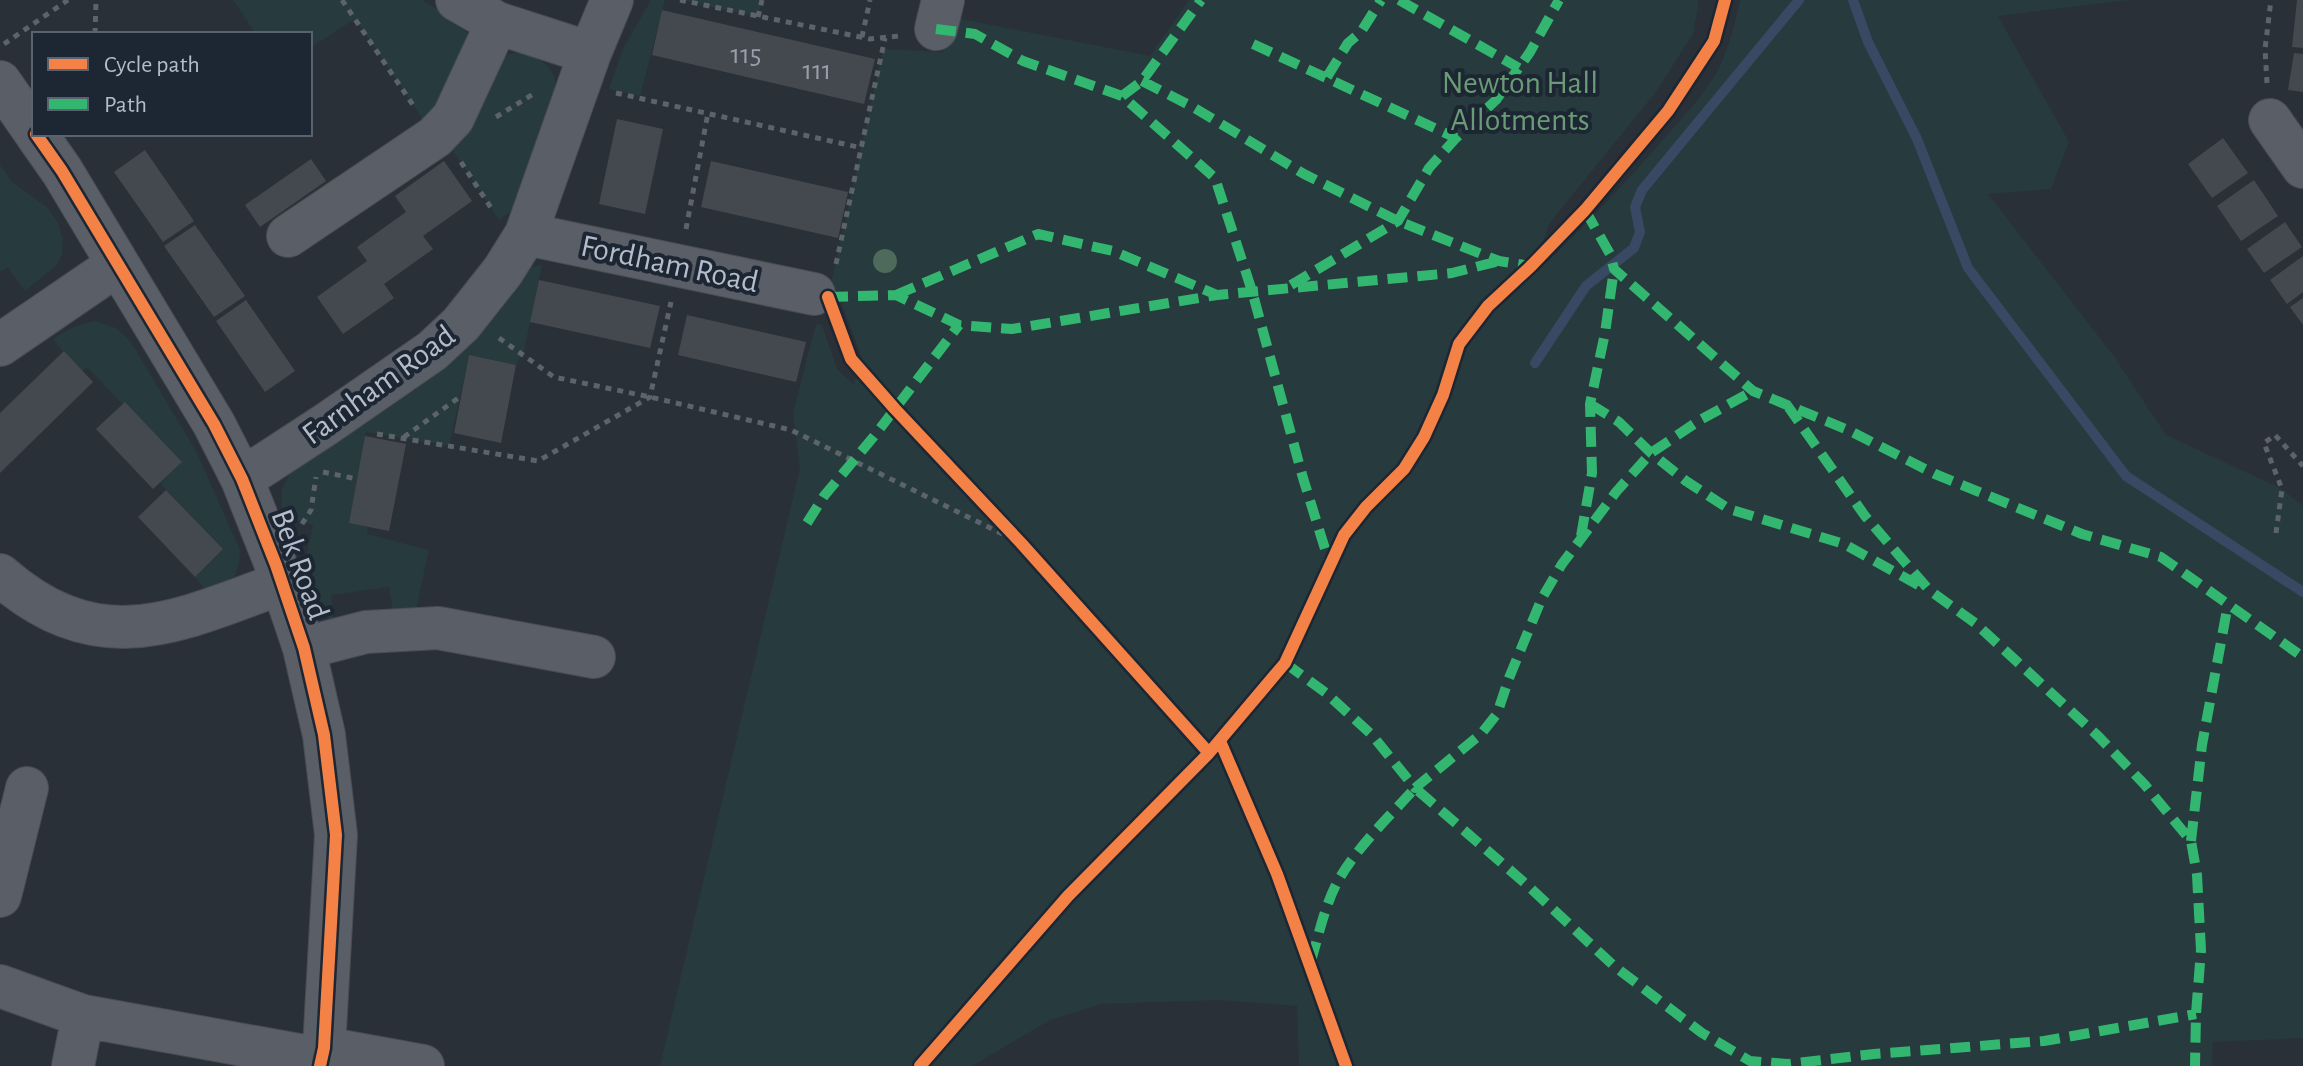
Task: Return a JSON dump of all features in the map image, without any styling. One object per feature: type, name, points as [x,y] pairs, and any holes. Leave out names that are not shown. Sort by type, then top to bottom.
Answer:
[{"type":"street","points":[[457,0],[584,68]]},
{"type":"street","name":"Farnham Road","points":[[242,479],[432,351],[461,324],[503,271],[526,234],[584,68],[612,0]]},
{"type":"street","points":[[288,236],[435,137],[453,118],[497,23]]},
{"type":"street","name":"Bek Road","points":[[0,82],[32,128]]},
{"type":"street","points":[[2270,120],[2303,167]]},
{"type":"street","name":"Bek Road","points":[[38,136],[62,171],[214,424],[242,479],[304,648],[324,735],[336,835],[322,1058]]},
{"type":"street","name":"Fordham Road","points":[[526,234],[824,280]]},
{"type":"street","points":[[0,345],[117,265]]},
{"type":"street","points":[[0,575],[56,614],[98,626],[143,627],[186,619],[279,574]]},
{"type":"street","name":"Bek Road","points":[[304,648],[366,632],[438,628],[594,657]]},
{"type":"street","points":[[0,896],[27,788]]},
{"type":"street","points":[[0,986],[83,1016],[322,1058],[423,1066]]},
{"type":"street","points":[[73,1066],[83,1016]]},
{"type":"path","points":[[0,47],[68,0]]},
{"type":"path","points":[[95,32],[96,0]]},
{"type":"path","points":[[342,0],[435,137],[450,146],[499,220],[526,234]]},
{"type":"path","points":[[680,0],[862,37],[885,38],[939,14]]},
{"type":"path","points":[[758,17],[762,0]]},
{"type":"path","points":[[862,37],[870,0]]},
{"type":"path","points":[[2270,120],[2265,49],[2271,0]]},
{"type":"path","points":[[824,280],[862,148],[885,38]]},
{"type":"path","points":[[490,121],[555,80],[584,68],[862,148]]},
{"type":"path","points":[[461,324],[489,330],[554,377],[791,430],[1021,543]]},
{"type":"path","points":[[402,438],[461,396]]},
{"type":"path","points":[[325,425],[538,461],[650,397]]},
{"type":"path","points":[[2276,533],[2282,489],[2264,443],[2275,435],[2303,466]]},
{"type":"path","points":[[279,574],[311,510],[317,470],[357,479]]},
{"type":"path","points":[[1000,521],[1031,554]]},
{"type":"green space","points":[[233,0],[422,0],[454,19],[469,35],[470,52],[426,124],[355,19],[312,47],[312,32],[255,32]]},
{"type":"green space","points":[[651,0],[665,0],[640,96],[609,89],[623,49]]},
{"type":"green space","points":[[680,0],[762,0],[758,17]]},
{"type":"green space","name":"Newton Hall Allotments","points":[[1189,0],[1699,0],[1693,34],[1655,93],[1549,224],[1530,278],[1608,200],[1698,99],[1722,62],[1740,0],[2129,0],[1998,16],[2069,142],[2051,189],[1988,194],[2113,355],[2166,435],[2282,489],[2303,506],[2303,1038],[2213,1042],[2212,1066],[1299,1066],[1297,1006],[1219,1000],[1101,1004],[1050,1020],[972,1066],[660,1066],[800,468],[793,413],[816,324],[822,325],[837,369],[854,385],[861,355],[841,302],[828,297],[883,49],[943,52],[951,17],[1150,56]]},
{"type":"green space","points":[[508,54],[531,56],[548,67],[555,80],[555,99],[546,130],[512,210],[499,220],[450,146],[499,63]]},
{"type":"green space","points":[[0,165],[12,182],[48,208],[58,223],[63,240],[57,265],[25,291],[8,267],[0,272]]},
{"type":"green space","points":[[542,265],[524,351],[516,365],[469,356],[449,446],[366,432],[349,523],[368,527],[367,534],[429,550],[416,609],[393,610],[389,587],[331,595],[334,623],[316,600],[307,578],[306,560],[313,525],[282,516],[282,489],[291,471],[521,275],[531,267]]},
{"type":"green space","points":[[95,321],[116,328],[131,342],[197,453],[240,550],[236,573],[223,585],[207,592],[195,577],[223,549],[160,483],[182,462],[125,402],[123,405],[87,367],[82,371],[53,340],[73,328]]},
{"type":"building","points":[[2297,0],[2303,0],[2303,48],[2292,47]]},
{"type":"building","points":[[662,10],[875,59],[864,104],[652,55]]},
{"type":"building","points":[[2294,53],[2303,54],[2303,92],[2288,90]]},
{"type":"building","points":[[617,119],[663,129],[645,214],[599,204]]},
{"type":"building","points":[[2223,138],[2248,173],[2212,198],[2188,164]]},
{"type":"building","points":[[145,150],[194,221],[163,242],[114,172]]},
{"type":"building","points":[[311,159],[326,181],[260,227],[245,205]]},
{"type":"building","points":[[444,161],[472,201],[423,236],[433,249],[384,284],[394,298],[343,334],[317,297],[367,261],[357,247],[406,212],[395,196]]},
{"type":"building","points":[[711,161],[848,192],[838,238],[701,207]]},
{"type":"building","points":[[2254,180],[2278,216],[2241,241],[2217,206]]},
{"type":"building","points":[[2285,222],[2302,247],[2264,273],[2247,249]]},
{"type":"building","points":[[195,225],[245,296],[214,317],[164,246]]},
{"type":"building","points":[[2303,256],[2303,292],[2287,304],[2270,280]]},
{"type":"building","points":[[539,280],[660,306],[650,348],[530,322]]},
{"type":"building","points":[[2303,298],[2303,325],[2290,307]]},
{"type":"building","points":[[246,300],[295,371],[265,392],[216,321]]},
{"type":"building","points":[[687,315],[806,342],[796,382],[678,355]]},
{"type":"building","points":[[64,351],[93,382],[0,473],[0,413]]},
{"type":"building","points":[[469,355],[516,365],[501,443],[454,433]]},
{"type":"building","points":[[125,402],[182,462],[153,489],[96,429]]},
{"type":"building","points":[[365,436],[406,444],[389,531],[349,523]]},
{"type":"building","points":[[166,490],[223,549],[195,577],[138,517]]},
{"type":"waterway","points":[[1535,363],[1586,286],[1634,248],[1640,232],[1635,207],[1642,190],[1799,0]]},
{"type":"waterway","points":[[1853,0],[1868,42],[1917,139],[1968,268],[2126,476],[2303,592]]},
{"type":"marked path","points":[[1122,96],[1142,81],[1201,0]]},
{"type":"marked path","points":[[1327,77],[1381,0]]},
{"type":"marked path","points":[[1399,0],[1519,68]]},
{"type":"marked path","points":[[1291,285],[1398,221],[1429,168],[1496,100],[1530,52],[1559,0]]},
{"type":"marked path","points":[[936,29],[975,34],[1023,61],[1122,96],[1215,178],[1252,291],[1330,565]]},
{"type":"marked path","points":[[1253,44],[1456,138]]},
{"type":"marked path","points":[[1142,81],[1193,107],[1304,174],[1398,221],[1499,261],[1531,266]]},
{"type":"marked path","points":[[1585,210],[1610,254],[1614,269],[1753,391],[1848,430],[1935,474],[2082,534],[2161,557],[2303,657]]},
{"type":"marked path","points":[[896,295],[1038,234],[1113,251],[1217,295]]},
{"type":"marked path","points":[[828,297],[896,295],[959,325],[1012,329],[1217,295],[1452,273],[1499,261]]},
{"type":"marked path","points":[[1581,536],[1592,473],[1590,404],[1614,269]]},
{"type":"marked path","points":[[807,523],[824,496],[959,325]]},
{"type":"marked path","points":[[1285,663],[1326,693],[1372,735],[1415,788],[1481,734],[1497,714],[1542,598],[1562,564],[1616,492],[1651,453],[1700,420],[1753,391]]},
{"type":"marked path","points":[[1590,404],[1619,422],[1686,481],[1729,509],[1844,544],[1922,587]]},
{"type":"marked path","points":[[1787,405],[1865,516],[1929,590],[1975,623],[2098,736],[2145,785],[2191,841],[2197,875],[2201,950],[2195,1066]]},
{"type":"marked path","points":[[2191,841],[2202,745],[2228,604]]},
{"type":"marked path","points":[[1311,961],[1326,909],[1339,879],[1365,843],[1415,788],[1526,884],[1614,966],[1702,1033],[1750,1061],[1788,1064],[2044,1041],[2196,1014]]},
{"type":"cycle path","points":[[828,297],[851,359],[1209,753],[1285,663],[1344,535],[1366,507],[1404,469],[1424,437],[1443,395],[1459,344],[1488,306],[1585,210],[1668,111],[1714,41],[1725,0]]},
{"type":"cycle path","points":[[37,136],[62,171],[214,424],[242,479],[304,648],[324,735],[336,835],[324,1048],[320,1066]]},
{"type":"cycle path","points":[[1220,741],[1277,874],[1346,1066]]},
{"type":"cycle path","points":[[920,1066],[1068,896],[1209,753]]}]
